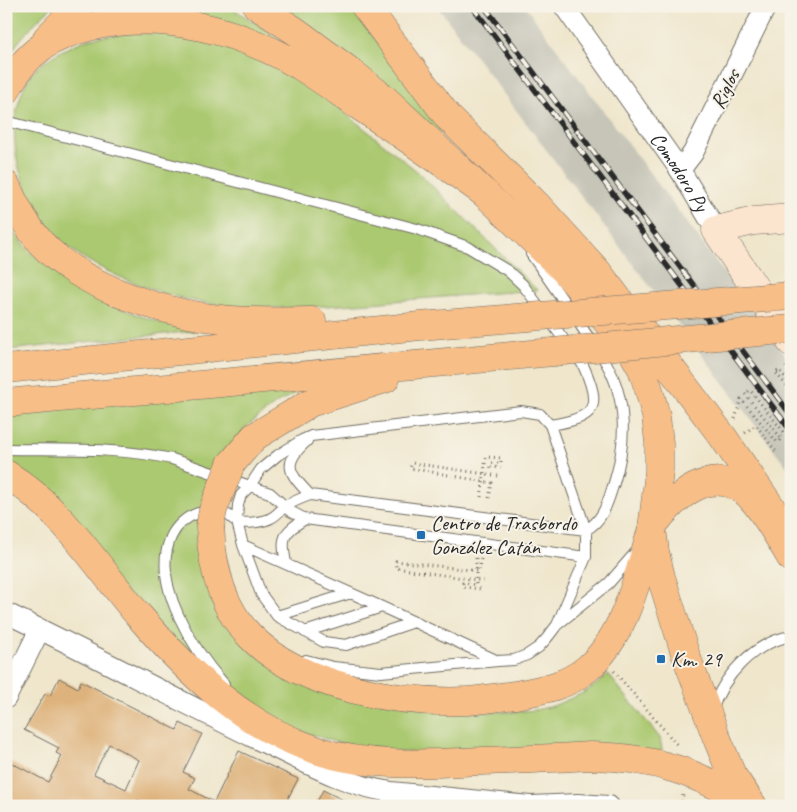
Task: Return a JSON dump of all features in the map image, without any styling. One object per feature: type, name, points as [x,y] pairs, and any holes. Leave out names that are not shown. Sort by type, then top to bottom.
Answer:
[{"type":"main road","points":[[6,91],[12,78],[26,60],[78,6]]},
{"type":"main road","points":[[257,6],[297,32],[386,100],[493,200],[566,272],[633,353],[642,369],[656,416],[659,443],[659,472],[653,526],[627,613],[601,655],[588,668],[571,680],[549,689],[467,701],[425,700],[376,694],[332,683],[302,671],[273,656],[250,637],[231,611],[220,589],[213,562],[210,526],[213,510],[231,464],[254,437],[310,403],[374,381],[464,359]]},
{"type":"main road","points":[[365,6],[448,117],[536,204],[597,271],[728,446],[791,536]]},
{"type":"main road","points":[[38,48],[82,29],[113,23],[161,20],[217,30],[271,51],[300,66],[375,116],[493,200]]},
{"type":"main road","points":[[6,185],[24,222],[42,244],[63,262],[89,278],[149,304],[205,317],[241,320],[319,321],[420,326]]},
{"type":"main road","points":[[6,368],[420,326],[791,296]]},
{"type":"main road","points":[[6,402],[791,329]]},
{"type":"main road","points":[[6,474],[34,494],[51,510],[140,618],[203,683],[244,714],[291,741],[317,751],[381,762],[439,764],[620,756],[685,771],[725,789],[752,805]]},
{"type":"main road","points":[[752,805],[732,775],[672,615],[655,552],[653,526],[663,512],[687,491],[701,484],[724,482],[744,491],[750,497],[791,558]]},
{"type":"street","name":"Comodoro Py","points":[[564,6],[680,170],[716,230],[791,342]]},
{"type":"street","name":"Riglos","points":[[680,170],[693,153],[766,6]]},
{"type":"street","points":[[716,230],[754,221],[791,218]]},
{"type":"street","points":[[6,613],[209,716],[332,775],[369,798],[530,806],[578,804],[609,806]]},
{"type":"street","points":[[6,698],[40,629]]},
{"type":"lane","points":[[6,121],[417,229],[468,248],[491,260],[508,271],[522,286],[583,366],[590,379],[594,391],[594,401],[590,410],[582,417],[570,422],[550,425]]},
{"type":"lane","points":[[291,741],[244,704],[208,666],[182,623],[167,580],[165,565],[166,551],[175,529],[182,522],[199,513],[209,512],[224,513],[237,522],[251,522],[271,518],[286,506],[310,495],[586,530],[594,526],[602,518],[622,451],[624,428],[616,385],[606,363],[493,200]]},
{"type":"lane","points":[[414,622],[346,645],[324,642],[277,616],[261,594],[242,545],[237,522],[238,505],[241,495],[250,488],[261,469],[278,454],[311,436],[521,411],[540,414],[550,425],[586,530],[586,557],[557,625]]},
{"type":"lane","points":[[310,495],[294,479],[290,472],[294,454],[311,436]]},
{"type":"lane","points":[[6,449],[98,450],[148,454],[172,459],[270,494],[290,511],[305,519],[586,557]]},
{"type":"lane","points":[[286,563],[282,544],[289,528],[305,519]]},
{"type":"lane","points":[[250,637],[294,656],[333,667],[380,672],[514,660],[527,655],[539,647],[557,625],[609,583],[639,549],[653,526]]},
{"type":"lane","points":[[242,545],[286,563],[498,661]]},
{"type":"lane","points":[[277,616],[351,593]]},
{"type":"lane","points":[[305,632],[382,607]]},
{"type":"lane","points":[[710,718],[721,688],[738,666],[769,644],[791,636]]},
{"type":"path","points":[[791,361],[785,365],[791,372]]},
{"type":"path","points":[[791,384],[779,370],[776,372],[791,391]]},
{"type":"path","points":[[728,446],[741,399],[777,442],[782,439],[745,394],[750,390],[791,441]]},
{"type":"path","points":[[728,446],[756,425],[776,452]]},
{"type":"path","points":[[481,497],[486,457],[501,458],[500,463],[492,463],[490,467],[501,468]]},
{"type":"path","points":[[489,498],[492,483],[410,468],[412,463],[499,476]]},
{"type":"path","points":[[482,589],[463,587],[463,583],[476,585],[478,558],[479,571],[396,561],[396,568],[483,581]]},
{"type":"path","points":[[601,655],[686,755],[682,806]]},
{"type":"shaded area","points":[[437,6],[525,6],[791,362],[791,472]]},
{"type":"green space","points":[[6,6],[53,6],[27,32],[6,60]]},
{"type":"green space","points":[[96,6],[229,6],[325,68],[140,8],[90,12]]},
{"type":"green space","points":[[280,6],[350,6],[453,143],[360,66]]},
{"type":"green space","points":[[133,33],[183,34],[236,49],[280,69],[323,95],[418,172],[537,290],[322,306],[273,308],[225,306],[177,297],[148,288],[118,276],[77,254],[50,229],[37,211],[27,191],[19,169],[15,147],[15,125],[18,104],[26,83],[36,69],[55,55],[73,45],[92,38]]},
{"type":"green space","points":[[6,222],[31,253],[72,282],[127,311],[195,331],[6,350]]},
{"type":"green space","points":[[325,378],[277,403],[246,427],[208,487],[248,643],[468,712],[514,712],[553,706],[583,693],[608,674],[660,738],[663,754],[395,752],[346,745],[299,731],[190,661],[6,463],[6,412]]},
{"type":"building","points":[[59,678],[78,688],[81,681],[177,730],[180,723],[202,734],[183,772],[195,778],[189,789],[214,802],[239,751],[298,779],[284,806],[150,806],[138,800],[135,806],[6,806],[6,760],[48,782],[62,756],[56,753],[59,748],[24,730],[45,694],[50,696]],"holes":[[[109,744],[139,760],[126,789],[94,774]]]},
{"type":"building","points":[[323,790],[355,806],[315,806]]},
{"type":"railway","points":[[472,6],[791,431]]},
{"type":"railway","points":[[484,6],[791,415]]},
{"type":"place","name":"Centro de Trasbordo González Catán","points":[[421,535]]},
{"type":"place","name":"Km. 29","points":[[661,659]]}]
